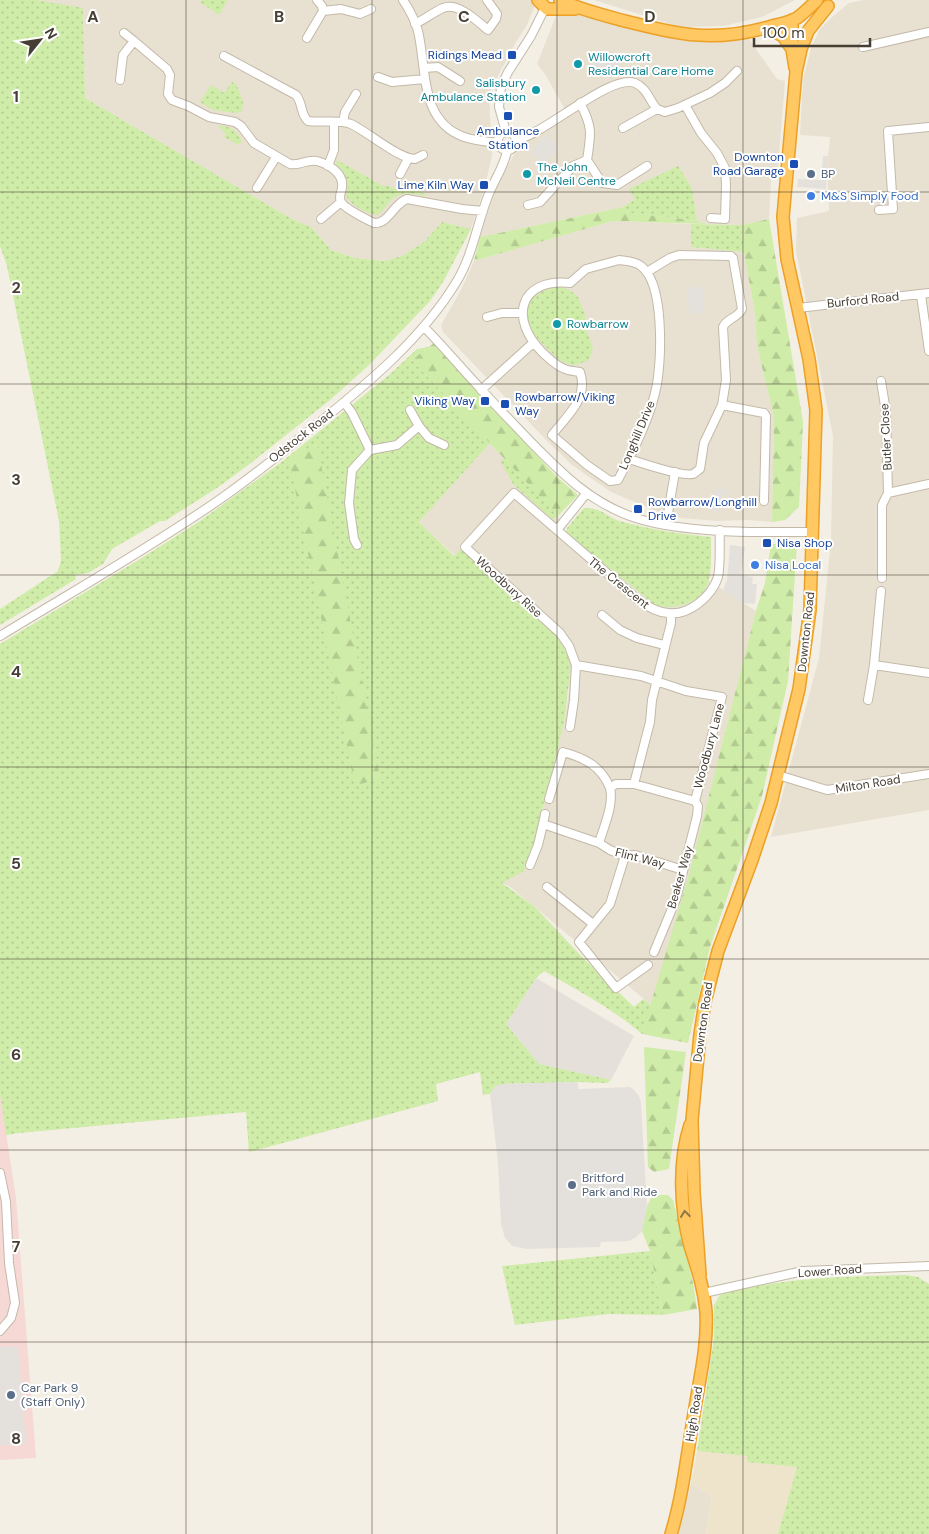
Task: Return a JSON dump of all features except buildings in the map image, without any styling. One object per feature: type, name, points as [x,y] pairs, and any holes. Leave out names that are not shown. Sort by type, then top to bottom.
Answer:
[{"type":"highway","points":[[548,3],[582,9],[661,30],[698,36],[723,36],[766,28],[794,19],[817,0]]},
{"type":"highway","name":"Downton Road","points":[[796,72],[792,49],[794,19],[809,16],[833,3]]},
{"type":"highway","name":"Downton Road","points":[[704,1293],[700,1275],[694,1192],[692,1120],[700,1034],[712,968],[760,837],[778,775],[804,665],[810,610],[816,410],[811,369],[785,248],[783,217],[796,72],[801,50],[808,31],[833,3]]},
{"type":"highway","points":[[766,28],[782,36],[792,49]]},
{"type":"highway","name":"High Road","points":[[671,1534],[685,1471],[704,1349],[706,1314],[704,1293]]},
{"type":"street","points":[[316,0],[323,10]]},
{"type":"street","points":[[404,0],[416,24],[430,104],[450,129],[470,139],[498,143],[500,147],[507,150]]},
{"type":"street","points":[[416,24],[440,9],[451,6],[461,10],[488,30],[496,19],[497,14],[487,0]]},
{"type":"street","points":[[506,132],[499,107],[501,87],[548,3]]},
{"type":"street","points":[[323,10],[341,9],[360,14],[371,9]]},
{"type":"street","points":[[307,38],[323,10]]},
{"type":"street","points":[[124,32],[167,69],[170,75],[168,94],[172,100],[210,118],[235,122],[241,126],[254,143],[276,157],[292,164],[313,161],[328,166],[337,172],[342,180],[343,186],[340,197],[345,206],[377,223],[383,221],[398,203],[407,199],[483,211]]},
{"type":"street","points":[[863,47],[929,32]]},
{"type":"street","points":[[120,80],[123,55],[134,41]]},
{"type":"street","points":[[224,56],[296,95],[300,100],[304,116],[308,121],[351,124],[408,158],[418,159],[423,155]]},
{"type":"street","points":[[424,68],[438,67],[460,81]]},
{"type":"street","points":[[623,128],[657,109],[665,112],[710,93],[725,83],[737,71]]},
{"type":"street","points":[[378,77],[392,82],[425,79]]},
{"type":"street","name":"Odstock Road","points":[[0,636],[217,502],[344,402],[385,366],[424,327],[441,305],[462,271],[473,247],[483,211],[507,150],[514,147],[516,140],[534,133],[580,103],[621,82],[629,82],[641,86],[657,109]]},
{"type":"street","points":[[343,122],[345,112],[356,94]]},
{"type":"street","points":[[580,103],[589,119],[591,130],[587,160],[602,183],[618,185],[647,166]]},
{"type":"street","points":[[685,105],[707,142],[718,153],[724,168],[726,185],[725,219]]},
{"type":"street","points":[[328,166],[334,154],[334,122]]},
{"type":"street","points":[[879,210],[893,209],[888,131],[929,128]]},
{"type":"street","points":[[498,143],[499,137],[506,132],[514,134],[516,140]]},
{"type":"street","points":[[257,188],[276,157]]},
{"type":"street","points":[[400,174],[408,158]]},
{"type":"street","points":[[528,204],[540,202],[573,166],[587,160]]},
{"type":"street","points":[[320,220],[342,202]]},
{"type":"street","points":[[711,218],[735,220]]},
{"type":"street","points":[[481,390],[533,343],[524,325],[522,313],[526,299],[534,289],[548,283],[570,283],[586,268],[619,260],[640,265],[646,272],[679,255],[733,258],[742,309],[740,314],[726,321],[723,327],[726,380],[722,404],[704,443],[700,469],[692,474],[675,472],[629,459]]},
{"type":"street","name":"Longhill Drive","points":[[533,343],[556,365],[566,370],[580,372],[582,379],[582,391],[578,403],[552,435],[587,465],[610,480],[618,480],[648,416],[657,385],[661,335],[653,283],[646,272]]},
{"type":"street","points":[[927,294],[929,351]]},
{"type":"street","name":"Burford Road","points":[[798,308],[927,294]]},
{"type":"street","points":[[487,317],[502,313],[522,313]]},
{"type":"street","points":[[424,327],[481,390],[561,472],[586,494],[623,513],[666,525],[720,530],[813,532]]},
{"type":"street","name":"Butler Close","points":[[881,381],[886,412],[888,493],[882,504],[882,578]]},
{"type":"street","points":[[344,402],[352,413],[370,450]]},
{"type":"street","points":[[722,404],[764,413],[766,416],[764,501]]},
{"type":"street","points":[[410,410],[418,426],[429,438],[444,445]]},
{"type":"street","points":[[357,540],[349,503],[352,470],[370,450],[397,445],[418,426]]},
{"type":"street","points":[[666,525],[675,472]]},
{"type":"street","points":[[888,493],[929,484]]},
{"type":"street","name":"The Crescent","points":[[514,493],[647,607],[670,614]]},
{"type":"street","name":"Woodbury Rise","points":[[514,493],[464,547],[560,633],[569,646],[576,665],[570,727]]},
{"type":"street","points":[[557,530],[586,494]]},
{"type":"street","points":[[549,800],[564,751],[579,756],[593,764],[603,775],[610,788],[616,784],[634,784],[650,722],[652,700],[664,645],[671,623],[670,614],[693,607],[712,588],[718,575],[720,530]]},
{"type":"street","points":[[868,700],[874,665],[881,591]]},
{"type":"street","points":[[602,615],[620,630],[637,638],[664,645]]},
{"type":"street","points":[[576,665],[641,676],[656,681]]},
{"type":"street","points":[[874,665],[929,673]]},
{"type":"street","name":"Woodbury Lane","points":[[634,784],[694,801],[722,697],[694,694],[656,681]]},
{"type":"street","name":"Milton Road","points":[[778,775],[827,790],[929,774]]},
{"type":"street","name":"Flint Way","points":[[599,843],[612,795],[610,788]]},
{"type":"street","name":"Beaker Way","points":[[654,952],[676,898],[697,816],[698,806],[694,801]]},
{"type":"street","points":[[530,865],[538,845],[545,814]]},
{"type":"street","name":"Flint Way","points":[[544,824],[599,843],[625,856],[635,855],[683,870]]},
{"type":"street","points":[[625,856],[610,904],[579,942],[616,988],[648,964]]},
{"type":"street","points":[[547,887],[594,924]]},
{"type":"street","points":[[0,1173],[6,1202],[9,1263],[15,1302],[11,1318],[0,1331]]},
{"type":"street","name":"Lower Road","points":[[704,1293],[803,1271],[929,1266]]},
{"type":"shaded area","points":[[37,0],[537,0],[527,25],[489,93],[492,156],[485,186],[471,229],[442,222],[424,242],[402,256],[384,261],[355,258],[331,250],[311,227],[292,219],[85,98],[83,9],[37,2]]},
{"type":"shaded area","points":[[594,0],[795,0],[762,17],[724,26],[680,27]]},
{"type":"shaded area","points":[[863,0],[929,0],[929,810],[771,837],[819,658],[831,541],[833,436],[796,251],[797,218],[829,211],[827,169],[830,137],[800,135],[803,80],[811,48],[820,29],[849,3]]},
{"type":"shaded area","points":[[561,13],[587,14],[718,40],[749,39],[777,79],[785,81],[777,180],[771,180],[769,219],[742,225],[707,224],[697,221],[692,188],[630,189],[635,199],[623,207],[480,237],[494,191],[521,142],[568,115],[545,74],[537,64],[556,16]]},
{"type":"shaded area","points":[[613,52],[620,64],[618,65],[621,70],[605,78],[600,69],[596,71],[592,64]]},
{"type":"shaded area","points":[[546,135],[559,148],[544,164],[531,152]]},
{"type":"shaded area","points":[[823,156],[828,156],[826,189],[797,187],[798,179],[821,180]]},
{"type":"shaded area","name":"Rowbarrow","points":[[613,221],[691,224],[691,247],[744,252],[755,314],[757,346],[774,417],[772,522],[681,518],[651,509],[611,492],[572,465],[443,332],[441,325],[462,288],[474,261]]},
{"type":"shaded area","points":[[704,287],[704,314],[689,313],[687,288]]},
{"type":"shaded area","points":[[490,443],[558,516],[566,533],[661,606],[680,606],[692,601],[701,594],[709,581],[756,611],[683,899],[651,1005],[535,907],[509,886],[502,883],[537,842],[543,806],[548,795],[569,691],[559,637],[462,550],[455,556],[419,522]]},
{"type":"shaded area","points":[[728,489],[728,494],[723,495],[720,510],[711,512],[714,490]]},
{"type":"shaded area","points":[[730,545],[745,547],[741,575],[753,577],[752,584],[757,584],[755,604],[743,603],[723,590],[727,580]]},
{"type":"shaded area","points":[[536,978],[634,1036],[611,1080],[539,1064],[506,1024]]},
{"type":"shaded area","name":"Britford Park and Ride","points":[[578,1082],[578,1089],[630,1087],[639,1096],[647,1206],[642,1231],[635,1238],[628,1241],[601,1242],[600,1247],[527,1249],[512,1246],[505,1238],[501,1224],[498,1163],[490,1094],[496,1086],[502,1084]]},
{"type":"shaded area","points":[[0,1093],[16,1198],[36,1458],[0,1460]]},
{"type":"shaded area","name":"Car Park 9 (Staff Only)","points":[[18,1346],[26,1444],[0,1445],[0,1347]]},
{"type":"shaded area","points":[[697,1451],[749,1456],[747,1462],[797,1467],[778,1534],[705,1534],[712,1497],[691,1484]]},
{"type":"shaded area","points":[[691,1484],[712,1497],[705,1534],[677,1534]]},
{"type":"green space","points":[[0,0],[36,0],[83,8],[85,98],[292,219],[311,227],[331,250],[355,258],[384,261],[402,256],[424,242],[442,222],[471,229],[443,282],[430,301],[370,364],[330,400],[217,488],[165,521],[160,521],[112,549],[103,564],[88,573],[75,575],[76,579],[0,625],[0,609],[58,571],[61,560],[59,521],[7,266],[0,246]]},
{"type":"green space","points":[[202,0],[228,0],[219,15],[200,2]]},
{"type":"green space","points":[[232,82],[236,84],[243,101],[242,111],[237,113],[213,110],[200,102],[211,85],[224,93]]},
{"type":"green space","points":[[218,126],[235,131],[242,141],[239,145],[224,137],[226,134]]},
{"type":"green space","points":[[337,160],[383,186],[395,189],[402,188],[404,184],[425,194],[425,196],[399,195],[391,200],[377,215],[368,212],[359,208],[348,199],[346,195],[347,182],[344,174],[336,164]]},
{"type":"green space","points":[[678,166],[692,188],[697,221],[623,212],[623,207],[635,199],[629,189]]},
{"type":"green space","points":[[623,207],[624,212],[697,221],[707,224],[613,221],[474,261],[480,237]]},
{"type":"green space","points":[[769,219],[803,422],[799,507],[785,520],[772,522],[774,417],[757,346],[755,314],[744,252],[742,225]]},
{"type":"green space","points":[[691,224],[742,225],[744,252],[691,247]]},
{"type":"green space","name":"Rowbarrow","points":[[560,287],[570,290],[578,297],[585,314],[586,329],[593,348],[589,360],[576,365],[570,365],[556,357],[532,332],[528,323],[527,314],[531,300],[543,291]]},
{"type":"green space","points":[[434,343],[557,477],[578,495],[558,516],[412,360]]},
{"type":"green space","points":[[429,347],[412,360],[490,443],[419,522],[454,556],[462,549],[559,637],[571,661],[565,716],[548,795],[543,806],[537,842],[524,871],[502,883],[535,907],[584,959],[634,1007],[643,999],[651,1005],[642,1034],[607,1008],[544,971],[536,978],[506,1024],[539,1064],[611,1080],[607,1083],[503,1084],[496,1086],[490,1094],[483,1095],[480,1072],[436,1084],[438,1101],[249,1152],[246,1112],[6,1135],[0,1093],[0,644],[200,521],[279,464],[389,375],[417,349]]},
{"type":"green space","points":[[317,443],[380,778],[355,786],[289,459]]},
{"type":"green space","points":[[504,458],[558,516],[552,519],[513,484],[501,462]]},
{"type":"green space","points":[[584,508],[595,509],[617,520],[634,525],[711,537],[711,569],[706,588],[695,600],[680,606],[663,607],[655,605],[566,533],[567,528]]},
{"type":"green space","points":[[797,543],[788,681],[762,796],[710,947],[688,1043],[642,1034],[689,874],[756,611],[765,583],[771,544]]},
{"type":"green space","points":[[644,1047],[686,1052],[669,1169],[654,1172],[648,1167]]},
{"type":"green space","points":[[668,1195],[673,1200],[693,1283],[697,1309],[663,1315],[650,1251],[642,1231],[647,1206],[652,1196]]},
{"type":"green space","points":[[650,1251],[663,1315],[608,1314],[515,1325],[502,1266]]},
{"type":"green space","points":[[905,1275],[918,1277],[929,1284],[929,1534],[778,1534],[797,1467],[747,1462],[748,1456],[697,1451],[714,1338],[714,1305],[720,1295],[789,1281]]},
{"type":"place","name":"Ridings Mead","points":[[512,55]]},
{"type":"place","name":"Willowcroft Residential Care Home","points":[[578,64]]},
{"type":"place","name":"Salisbury Ambulance Station","points":[[536,90]]},
{"type":"place","name":"Ambulance Station","points":[[508,116]]},
{"type":"place","name":"Downton Road Garage","points":[[794,164]]},
{"type":"place","name":"The John McNeil Centre","points":[[527,174]]},
{"type":"place","name":"BP","points":[[811,174]]},
{"type":"place","name":"Lime Kiln Way","points":[[484,185]]},
{"type":"place","name":"M&S Simply Food","points":[[811,196]]},
{"type":"place","name":"Rowbarrow","points":[[557,324]]},
{"type":"place","name":"Viking Way","points":[[485,401]]},
{"type":"place","name":"Rowbarrow/Viking Way","points":[[505,404]]},
{"type":"place","name":"Rowbarrow/Longhill Drive","points":[[638,509]]},
{"type":"place","name":"Nisa Shop","points":[[767,543]]},
{"type":"place","name":"Nisa Local","points":[[755,565]]},
{"type":"place","name":"Britford Park and Ride","points":[[572,1185]]},
{"type":"place","name":"Car Park 9 (Staff Only)","points":[[11,1395]]}]
